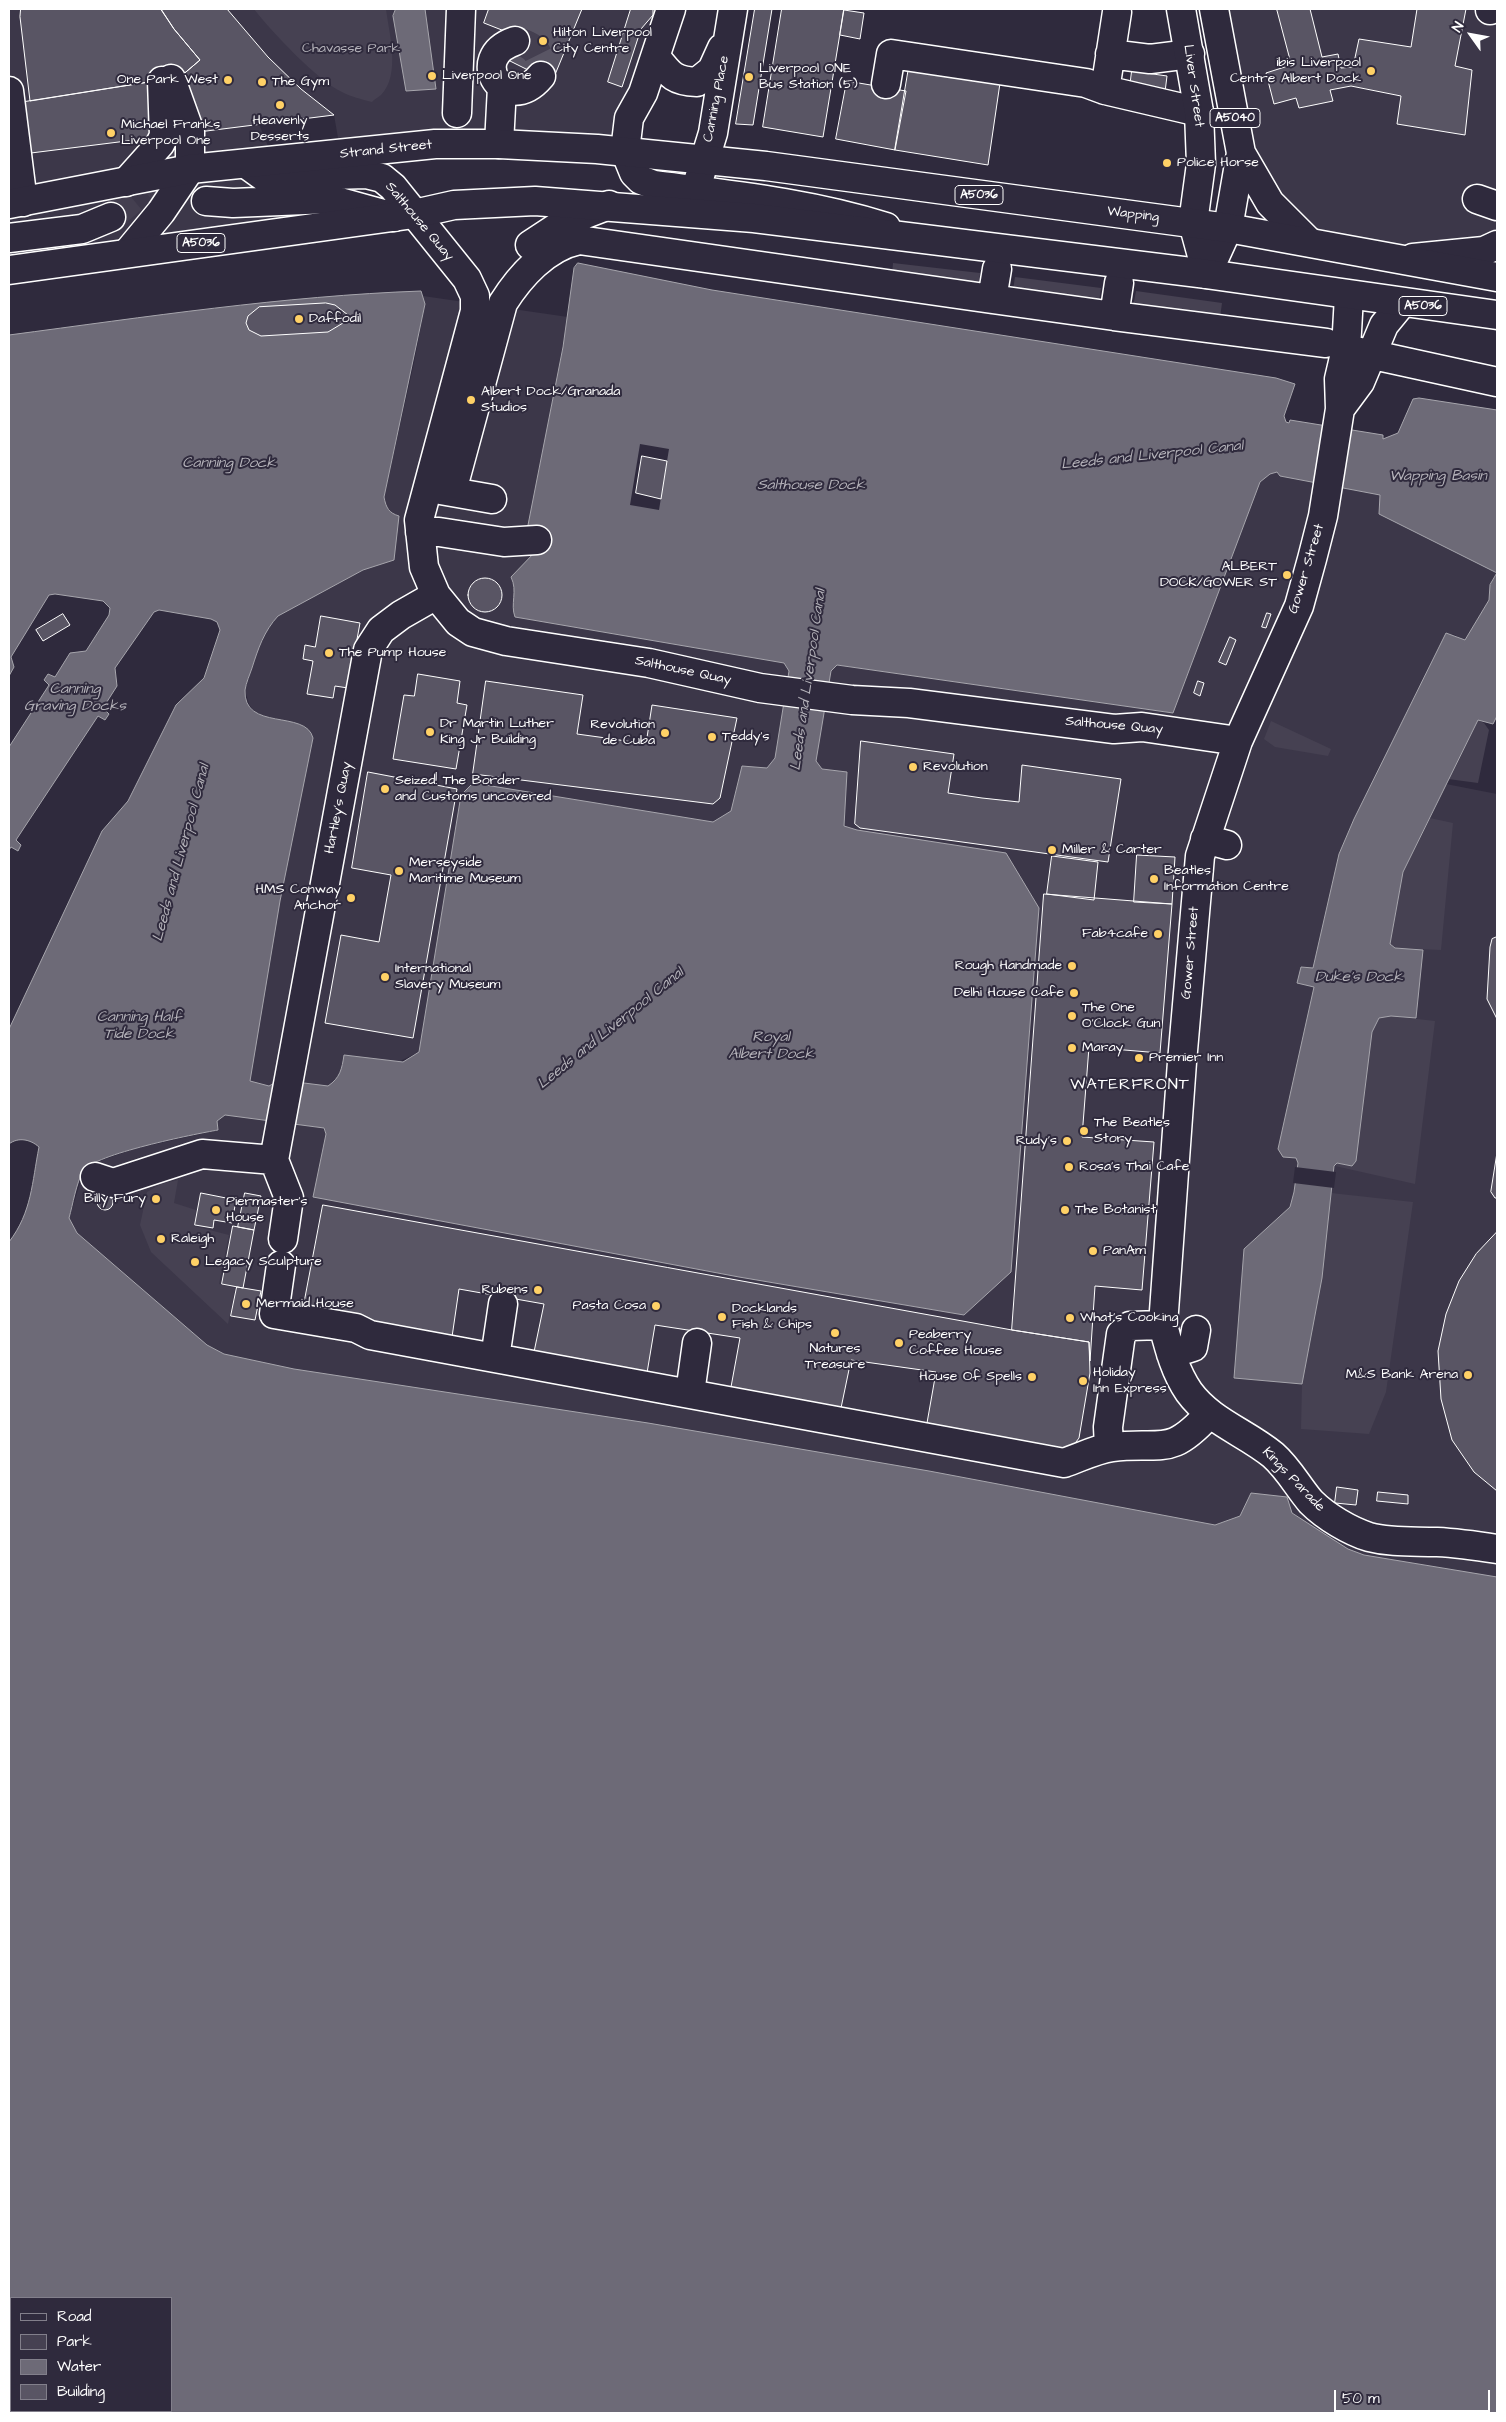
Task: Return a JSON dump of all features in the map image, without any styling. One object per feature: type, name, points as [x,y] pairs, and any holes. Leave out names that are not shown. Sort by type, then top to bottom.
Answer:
[{"type":"main road","points":[[457,112],[461,9]]},
{"type":"main road","points":[[671,9],[643,93],[629,118],[625,151],[634,173],[641,180],[654,185],[696,190],[756,209]]},
{"type":"main road","name":"Liver Street","points":[[1181,9],[1199,112],[1201,164],[1193,223],[1207,274]]},
{"type":"main road","name":"A5040","points":[[1214,9],[1241,153],[1270,203],[1309,242]]},
{"type":"main road","points":[[1105,90],[1117,12]]},
{"type":"main road","name":"Canning Place","points":[[656,57],[669,73],[681,81],[696,82],[712,70],[731,20]]},
{"type":"main road","name":"Canning Place","points":[[696,190],[713,133],[731,20]]},
{"type":"main road","points":[[515,41],[502,45],[494,55],[491,67],[495,80],[502,87],[518,92],[531,87],[540,76]]},
{"type":"main road","points":[[886,84],[891,54],[1086,83],[1105,90],[1199,112]]},
{"type":"main road","points":[[1110,54],[1150,59],[1190,54]]},
{"type":"main road","points":[[126,182],[160,144],[164,136],[166,80],[190,132],[190,169],[161,212],[128,252]]},
{"type":"main road","points":[[499,144],[502,87]]},
{"type":"main road","points":[[9,91],[16,203]]},
{"type":"main road","name":"Strand Street","points":[[16,203],[190,169],[435,144],[499,144],[625,151],[766,166]]},
{"type":"main road","name":"A5040","points":[[1207,274],[1228,228],[1241,153]]},
{"type":"main road","name":"Salthouse Quay","points":[[246,164],[264,177],[366,174],[382,178],[393,187],[404,216],[467,279],[474,296],[474,311],[419,520],[424,567],[436,595],[458,622],[473,632],[511,650],[553,660],[597,663],[649,663],[764,694],[846,706],[909,703],[1114,729],[1142,727],[1238,741]]},
{"type":"main road","name":"Wapping","points":[[766,166],[1228,228],[1497,277]]},
{"type":"main road","points":[[606,206],[691,199],[696,190]]},
{"type":"main road","points":[[206,201],[233,203],[329,199],[404,216]]},
{"type":"main road","name":"A5036","points":[[9,270],[128,252],[404,216],[454,204],[535,201],[606,206],[756,209],[928,240],[1207,274],[1349,296],[1497,315]]},
{"type":"main road","name":"Salthouse Quay","points":[[474,311],[502,272],[533,243],[565,222],[606,206]]},
{"type":"main road","points":[[9,238],[82,229],[111,217]]},
{"type":"main road","points":[[455,480],[503,303],[515,283],[539,260],[567,243],[579,240],[1348,348],[1497,382]]},
{"type":"main road","points":[[1400,259],[1484,251],[1497,245]]},
{"type":"main road","points":[[992,299],[997,269]]},
{"type":"main road","points":[[1114,316],[1119,283]]},
{"type":"main road","points":[[1348,348],[1349,296]]},
{"type":"main road","points":[[1348,348],[1384,325],[1402,303]]},
{"type":"main road","name":"Gower Street","points":[[1182,1341],[1176,1284],[1195,1014],[1200,856],[1216,842],[1238,741],[1306,609],[1312,559],[1325,499],[1340,409],[1360,382],[1348,348]]},
{"type":"main road","points":[[428,488],[492,499]]},
{"type":"main road","points":[[420,532],[439,532],[504,542],[537,540]]},
{"type":"main road","name":"Hartley's Quay","points":[[275,1154],[368,650],[381,630],[401,615],[436,595]]},
{"type":"main road","points":[[95,1177],[113,1183],[202,1154],[275,1154],[289,1198],[274,1314],[356,1328],[370,1335],[1064,1463],[1109,1447],[1161,1447],[1177,1442],[1196,1428],[1209,1414]]},
{"type":"main road","points":[[495,1358],[503,1304]]},
{"type":"main road","points":[[1109,1447],[1108,1427],[1121,1334],[1130,1326],[1182,1341]]},
{"type":"main road","name":"Kings Parade","points":[[1182,1341],[1189,1391],[1209,1414],[1256,1442],[1274,1457],[1291,1474],[1312,1502],[1330,1517],[1368,1536],[1388,1541],[1437,1542],[1497,1549]]},
{"type":"main road","points":[[690,1393],[697,1343]]},
{"type":"shaded area","points":[[9,9],[671,9],[625,151],[341,155],[334,115],[259,124],[308,245],[9,284]]},
{"type":"shaded area","points":[[1214,9],[1497,9],[1497,277],[1309,242],[1261,189]]},
{"type":"shaded area","points":[[423,296],[568,317],[529,525],[536,529],[535,552],[512,577],[515,586],[513,611],[515,617],[784,663],[789,671],[775,758],[767,768],[742,767],[731,811],[713,822],[473,783],[461,796],[419,1052],[398,1062],[344,1055],[342,1070],[335,1082],[328,1086],[280,1080],[269,1086],[250,1081],[251,1065],[280,901],[313,738],[255,713],[249,704],[245,690],[268,627],[278,616],[363,570],[394,560],[393,514],[386,508],[384,497],[414,363],[425,304]]},
{"type":"shaded area","points":[[1277,472],[1280,476],[1380,495],[1379,514],[1497,573],[1496,578],[1490,585],[1489,600],[1465,641],[1453,634],[1398,732],[1354,819],[1339,854],[1313,968],[1301,967],[1314,987],[1278,1149],[1296,1158],[1298,1163],[1294,1192],[1290,1207],[1244,1249],[1234,1378],[1302,1384],[1334,1166],[1424,831],[1446,784],[1497,794],[1497,1577],[1364,1555],[1348,1549],[1292,1513],[1287,1497],[1215,1525],[294,1369],[224,1354],[207,1345],[77,1233],[69,1219],[84,1170],[91,1164],[134,1149],[218,1130],[217,1121],[225,1115],[323,1128],[326,1134],[314,1197],[739,1277],[964,1315],[857,830],[844,826],[847,772],[822,769],[816,761],[831,671],[836,665],[1173,713],[1260,481],[1270,474]]},
{"type":"green space","name":"Chavasse Park","points":[[254,9],[386,9],[392,54],[391,76],[387,87],[372,102],[342,92],[308,67]]},
{"type":"green space","points":[[893,263],[980,273],[979,286],[892,275]]},
{"type":"green space","points":[[1015,277],[1101,288],[1099,302],[1013,290]]},
{"type":"green space","points":[[1136,291],[1222,303],[1220,318],[1133,307]]},
{"type":"green space","points":[[1478,720],[1484,723],[1489,730],[1478,783],[1448,779]]},
{"type":"green space","points":[[1271,721],[1331,749],[1328,756],[1275,747],[1264,739]]},
{"type":"green space","points":[[1430,818],[1453,823],[1441,950],[1395,948],[1390,944],[1403,872]]},
{"type":"green space","points":[[1391,1016],[1435,1021],[1415,1184],[1335,1166],[1337,1163],[1352,1166],[1356,1160],[1372,1032],[1379,1018]]},
{"type":"green space","points":[[178,1180],[174,1203],[196,1210],[194,1226],[229,1235],[219,1284],[235,1288],[228,1324],[151,1252],[140,1225],[147,1192],[161,1184]]},
{"type":"green space","points":[[1331,1193],[1413,1202],[1386,1392],[1369,1434],[1301,1429],[1302,1384],[1322,1278]]},
{"type":"water","points":[[396,9],[425,9],[436,89],[406,91],[393,16]]},
{"type":"water","points":[[578,263],[712,290],[1276,378],[1295,384],[1284,416],[1286,422],[1289,423],[1290,420],[1383,435],[1383,439],[1398,433],[1413,399],[1419,398],[1497,410],[1497,573],[1379,514],[1380,495],[1280,476],[1277,472],[1270,474],[1260,482],[1173,713],[837,665],[831,671],[816,761],[822,769],[847,772],[844,826],[857,830],[1006,853],[1039,908],[1011,1272],[964,1315],[739,1277],[313,1197],[326,1134],[324,1128],[225,1115],[217,1121],[218,1130],[124,1152],[91,1165],[83,1171],[69,1218],[77,1233],[207,1345],[224,1354],[294,1369],[648,1423],[929,1471],[1215,1525],[1240,1516],[1251,1493],[1287,1497],[1292,1513],[1348,1549],[1364,1555],[1497,1577],[1497,2413],[9,2413],[9,1242],[17,1231],[27,1208],[39,1147],[32,1142],[24,1140],[16,1140],[9,1144],[9,1029],[102,831],[128,801],[176,705],[204,678],[220,630],[217,622],[211,619],[159,610],[154,612],[115,668],[117,686],[103,708],[109,714],[105,720],[98,716],[16,840],[21,845],[18,851],[11,847],[9,850],[9,747],[49,685],[44,680],[48,674],[55,677],[70,653],[86,651],[109,615],[110,608],[103,601],[55,594],[49,595],[11,657],[14,667],[9,676],[9,335],[266,302],[421,291],[425,304],[384,497],[388,509],[399,516],[394,560],[363,570],[278,616],[262,640],[245,690],[247,703],[254,711],[264,716],[299,724],[308,729],[313,738],[280,901],[250,1081],[269,1086],[280,1080],[328,1086],[340,1073],[344,1055],[403,1062],[419,1052],[461,795],[473,783],[713,822],[731,811],[742,766],[767,768],[775,758],[789,671],[784,663],[515,617],[513,607],[514,587],[511,577],[535,552],[536,529],[528,525],[563,347],[574,268]]},
{"type":"water","name":"Duke's Dock","points":[[1497,573],[1497,716],[1493,724],[1478,720],[1403,872],[1390,944],[1395,948],[1423,950],[1416,1018],[1391,1016],[1379,1018],[1372,1032],[1356,1161],[1352,1166],[1337,1163],[1334,1166],[1322,1278],[1302,1384],[1234,1378],[1244,1249],[1290,1207],[1294,1192],[1298,1163],[1296,1158],[1283,1157],[1278,1149],[1314,987],[1297,983],[1301,967],[1313,968],[1339,854],[1354,819],[1446,633],[1465,640],[1489,600],[1490,585]]},
{"type":"pier","points":[[640,444],[669,449],[659,510],[630,505]]},
{"type":"pier","points":[[1295,1167],[1336,1172],[1334,1188],[1293,1183]]},
{"type":"building","points":[[21,9],[161,9],[174,29],[200,60],[180,77],[30,101],[20,17]]},
{"type":"building","name":"One Park West","points":[[161,9],[227,9],[268,57],[301,89],[334,115],[31,153],[22,102],[180,77],[200,60],[174,29]]},
{"type":"building","name":"Hilton Liverpool City Centre","points":[[489,9],[582,9],[552,82],[506,59],[517,36],[484,23]]},
{"type":"building","points":[[631,9],[653,9],[653,15],[641,29],[622,87],[608,82]]},
{"type":"building","points":[[755,9],[772,9],[753,125],[736,124]]},
{"type":"building","points":[[782,9],[844,9],[823,137],[763,127]]},
{"type":"building","name":"ibis Liverpool Centre Albert Dock","points":[[1277,9],[1310,9],[1322,57],[1338,54],[1341,68],[1353,67],[1359,39],[1411,47],[1417,9],[1466,9],[1455,66],[1472,70],[1465,135],[1397,124],[1401,96],[1351,86],[1330,90],[1333,101],[1299,108],[1296,98],[1274,104],[1266,73],[1291,65]]},
{"type":"building","points":[[844,10],[864,13],[860,39],[840,35]]},
{"type":"building","points":[[909,67],[1000,83],[988,165],[895,150]]},
{"type":"building","points":[[1132,71],[1167,76],[1165,92],[1130,87]]},
{"type":"building","points":[[847,81],[906,91],[895,150],[836,139]]},
{"type":"building","points":[[326,303],[335,305],[348,315],[343,323],[328,332],[261,336],[249,330],[246,323],[248,316],[259,307]]},
{"type":"building","points":[[642,456],[667,461],[661,499],[636,493]]},
{"type":"building","points":[[485,578],[492,579],[497,583],[501,588],[501,602],[497,607],[492,611],[485,612],[478,611],[473,607],[469,602],[468,595],[469,588],[473,583],[478,579]]},
{"type":"building","points":[[1267,613],[1271,614],[1266,628],[1262,627]]},
{"type":"building","points":[[63,614],[70,625],[43,641],[36,630]]},
{"type":"building","name":"The Pump House","points":[[321,616],[360,623],[348,688],[335,686],[333,698],[307,694],[313,661],[303,659],[305,645],[315,647]]},
{"type":"building","points":[[1230,637],[1236,640],[1226,665],[1219,662]]},
{"type":"building","name":"Dr Martin Luther King Jr Building","points":[[418,674],[460,681],[457,703],[467,705],[456,769],[393,759],[404,695],[414,696]]},
{"type":"building","points":[[486,681],[583,695],[577,734],[646,744],[652,705],[737,718],[720,798],[713,804],[473,774]]},
{"type":"building","points":[[1198,681],[1204,683],[1200,696],[1194,693]]},
{"type":"building","points":[[861,741],[954,754],[948,793],[982,798],[1019,802],[1022,765],[1121,779],[1108,862],[860,828],[855,824]]},
{"type":"building","points":[[368,772],[457,789],[413,1038],[325,1023],[341,935],[379,942],[391,875],[352,868]]},
{"type":"building","name":"Beatles Information Centre","points":[[1137,855],[1175,857],[1172,904],[1134,902]]},
{"type":"building","points":[[1052,856],[1098,862],[1094,900],[1047,894]]},
{"type":"building","points":[[1044,894],[1172,904],[1160,1053],[1089,1047],[1082,1137],[1154,1142],[1142,1290],[1095,1286],[1090,1361],[1089,1342],[1012,1330]]},
{"type":"building","points":[[1497,937],[1497,1019],[1487,999],[1490,947],[1492,939]]},
{"type":"building","points":[[1497,1153],[1497,1198],[1495,1198],[1491,1192]]},
{"type":"building","name":"Piermaster's House","points":[[201,1193],[236,1200],[232,1223],[214,1220],[213,1228],[195,1225]]},
{"type":"building","points":[[245,1193],[261,1196],[254,1230],[238,1227]]},
{"type":"building","points":[[102,1194],[108,1194],[113,1199],[111,1208],[102,1210],[97,1205],[97,1199]]},
{"type":"building","points":[[323,1205],[1012,1330],[1089,1342],[1090,1373],[1079,1438],[1073,1446],[1065,1450],[927,1423],[936,1372],[851,1360],[841,1408],[731,1387],[740,1338],[655,1325],[647,1373],[534,1352],[544,1304],[459,1289],[452,1337],[303,1310]]},
{"type":"building","points":[[233,1226],[254,1230],[243,1288],[222,1284]]},
{"type":"building","name":"M&S Bank Arena","points":[[1497,1232],[1497,1491],[1474,1472],[1452,1440],[1441,1399],[1438,1351],[1446,1314],[1459,1281],[1476,1254]]},
{"type":"building","name":"Mermaid House","points":[[237,1287],[261,1291],[255,1320],[231,1316]]},
{"type":"building","points":[[1337,1487],[1358,1490],[1356,1505],[1335,1503]]},
{"type":"building","points":[[1378,1492],[1408,1495],[1408,1504],[1377,1501]]},
{"type":"tunnel","points":[[515,41],[528,45],[537,52],[541,76]]},
{"type":"tunnel","points":[[111,217],[148,186],[158,175],[171,150],[173,134],[172,116]]},
{"type":"place","name":"Hilton Liverpool City Centre","points":[[543,41]]},
{"type":"place","name":"ibis Liverpool Centre Albert Dock","points":[[1371,71]]},
{"type":"place","name":"Liverpool One","points":[[432,76]]},
{"type":"place","name":"Liverpool ONE Bus Station (5)","points":[[749,77]]},
{"type":"place","name":"One Park West","points":[[228,80]]},
{"type":"place","name":"The Gym","points":[[262,82]]},
{"type":"place","name":"Heavenly Desserts","points":[[280,105]]},
{"type":"place","name":"Michael Franks Liverpool One","points":[[111,133]]},
{"type":"place","name":"Police Horse","points":[[1167,163]]},
{"type":"place","name":"Daffodil","points":[[299,319]]},
{"type":"place","name":"Albert Dock/Granada Studios","points":[[471,400]]},
{"type":"place","name":"ALBERT DOCK/GOWER ST","points":[[1287,575]]},
{"type":"place","name":"The Pump House","points":[[329,653]]},
{"type":"place","name":"Dr Martin Luther King Jr Building","points":[[430,732]]},
{"type":"place","name":"Revolution de Cuba","points":[[665,733]]},
{"type":"place","name":"Teddy's","points":[[712,737]]},
{"type":"place","name":"Revolution","points":[[913,767]]},
{"type":"place","name":"Seized! The Border and Customs uncovered","points":[[385,789]]},
{"type":"place","name":"Miller & Carter","points":[[1052,850]]},
{"type":"place","name":"Merseyside Maritime Museum","points":[[399,871]]},
{"type":"place","name":"Beatles Information Centre","points":[[1154,879]]},
{"type":"place","name":"HMS Conway Anchor","points":[[351,898]]},
{"type":"place","name":"Fab4cafe","points":[[1158,934]]},
{"type":"place","name":"Rough Handmade","points":[[1072,966]]},
{"type":"place","name":"International Slavery Museum","points":[[385,977]]},
{"type":"place","name":"Delhi House Cafe","points":[[1074,993]]},
{"type":"place","name":"The One O'Clock Gun","points":[[1072,1016]]},
{"type":"place","name":"Maray","points":[[1072,1048]]},
{"type":"place","name":"Premier Inn","points":[[1139,1058]]},
{"type":"place","name":"The Beatles Story","points":[[1084,1131]]},
{"type":"place","name":"Rudy's","points":[[1067,1141]]},
{"type":"place","name":"Rosa's Thai Cafe","points":[[1069,1167]]},
{"type":"place","name":"Billy Fury","points":[[156,1199]]},
{"type":"place","name":"Piermaster's House","points":[[216,1210]]},
{"type":"place","name":"The Botanist","points":[[1065,1210]]},
{"type":"place","name":"Raleigh","points":[[161,1239]]},
{"type":"place","name":"PanAm","points":[[1093,1251]]},
{"type":"place","name":"Legacy Sculpture","points":[[195,1262]]},
{"type":"place","name":"Rubens","points":[[538,1290]]},
{"type":"place","name":"Mermaid House","points":[[246,1304]]},
{"type":"place","name":"Pasta Cosa","points":[[656,1306]]},
{"type":"place","name":"Docklands Fish & Chips","points":[[722,1317]]},
{"type":"place","name":"What's Cooking","points":[[1070,1318]]},
{"type":"place","name":"Natures Treasure","points":[[835,1333]]},
{"type":"place","name":"Peaberry Coffee House","points":[[899,1343]]},
{"type":"place","name":"M&S Bank Arena","points":[[1468,1375]]},
{"type":"place","name":"House Of Spells","points":[[1032,1377]]},
{"type":"place","name":"Holiday Inn Express","points":[[1083,1381]]},
{"type":"district","name":"WATERFRONT","points":[[1130,1086]]},
{"type":"water label","name":"Leeds and Liverpool Canal","points":[[1152,456]]},
{"type":"water label","name":"Canning Dock","points":[[229,464]]},
{"type":"water label","name":"Wapping Basin","points":[[1438,477]]},
{"type":"water label","name":"Salthouse Dock","points":[[811,486]]},
{"type":"water label","name":"Leeds and Liverpool Canal","points":[[809,680]]},
{"type":"water label","name":"Canning Graving Docks","points":[[75,698]]},
{"type":"water label","name":"Leeds and Liverpool Canal","points":[[182,853]]},
{"type":"water label","name":"Canning Half Tide Dock","points":[[139,1026]]},
{"type":"water label","name":"Leeds and Liverpool Canal","points":[[611,1029]]},
{"type":"water label","name":"Royal Albert Dock","points":[[771,1046]]}]
